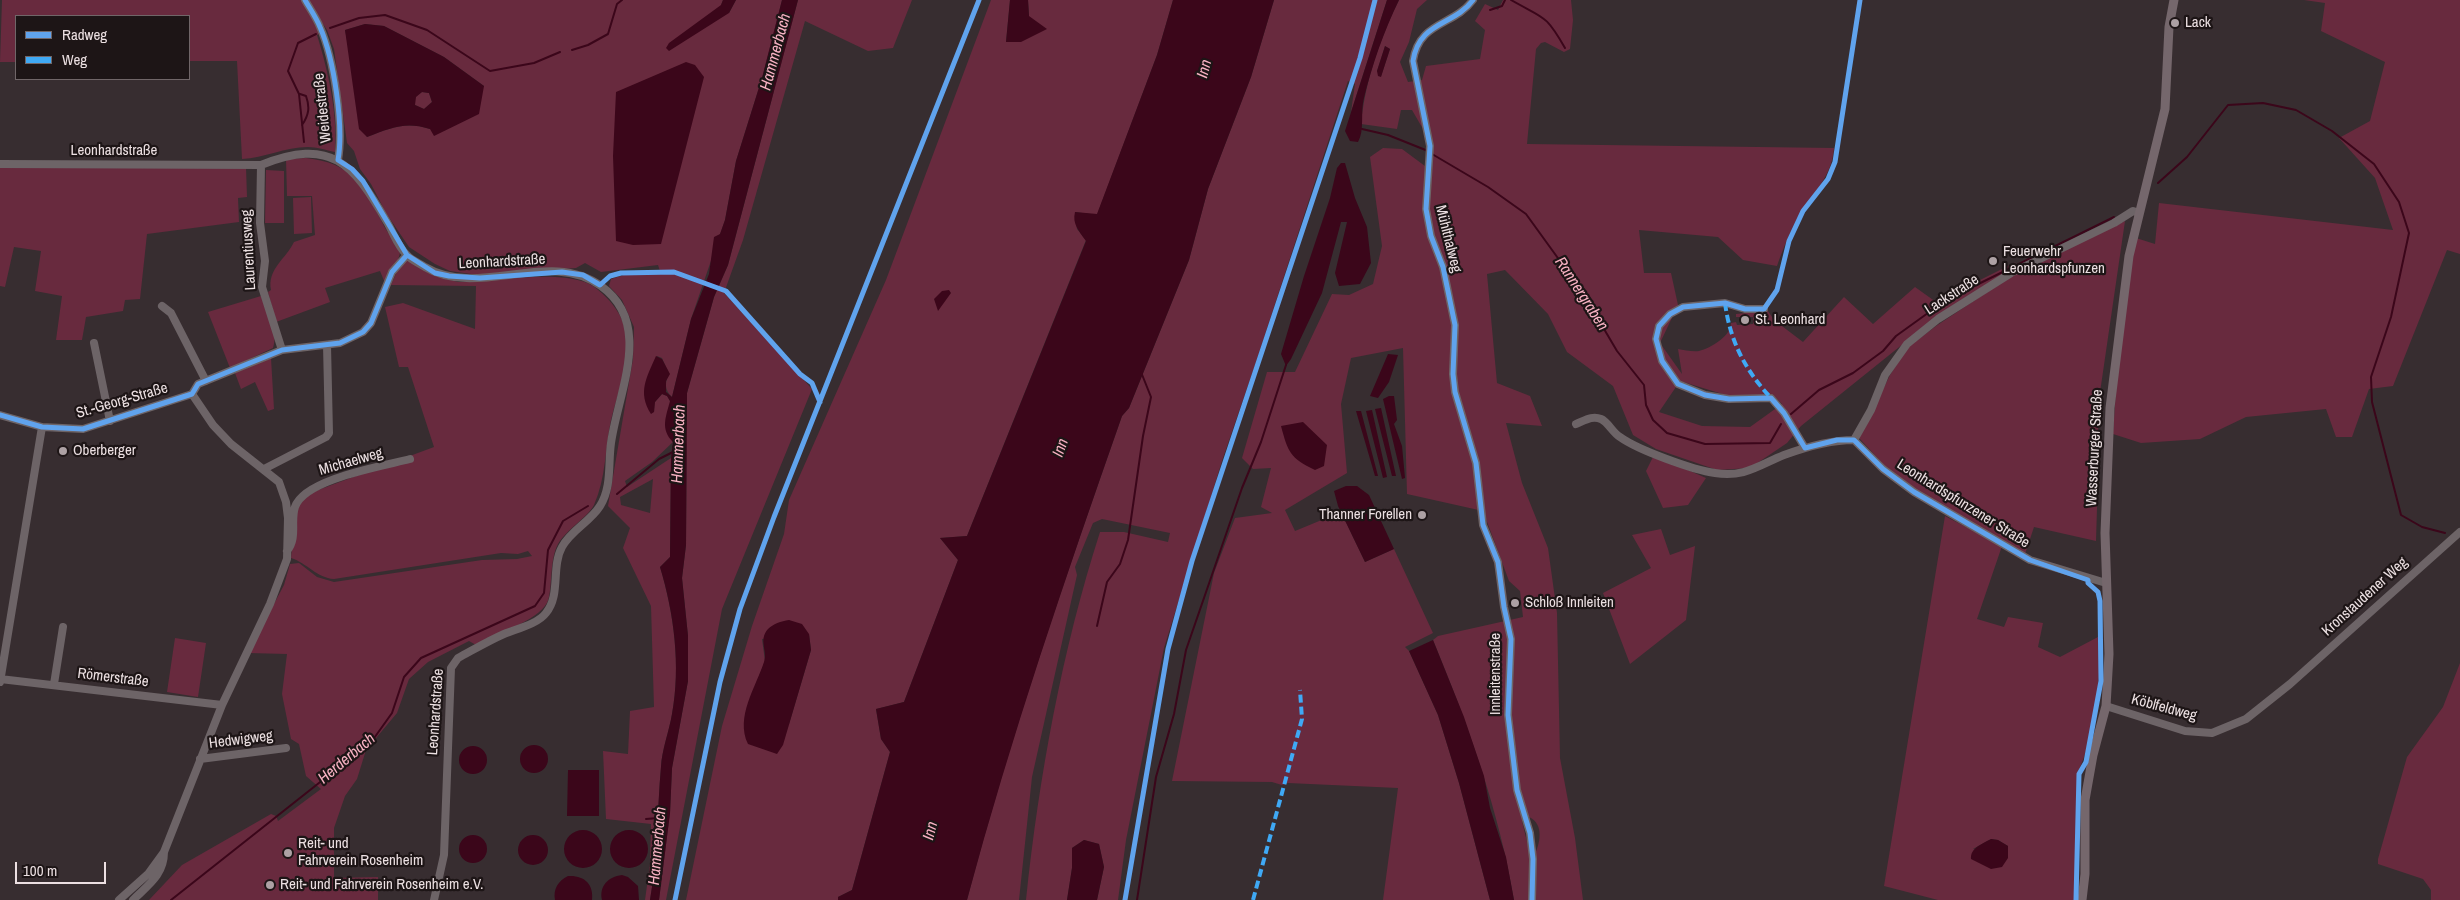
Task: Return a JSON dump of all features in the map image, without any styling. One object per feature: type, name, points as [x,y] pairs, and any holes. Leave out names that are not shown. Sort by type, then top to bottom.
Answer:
[{"type":"main road","name":"Wasserburger Straße","points":[[2082,900],[2085,874],[2085,800],[2093,755],[2106,706],[2109,654],[2105,533],[2110,408],[2122,302],[2139,212],[2165,110],[2169,30],[2174,0]]},
{"type":"street","name":"Weidestraße","points":[[304,0],[320,25],[330,60],[341,142],[338,160]]},
{"type":"street","name":"Mühlthalweg","points":[[1474,0],[1423,36],[1414,50],[1415,79],[1430,150],[1426,209],[1432,236],[1443,267],[1455,325],[1453,374],[1455,392],[1474,452]]},
{"type":"street","name":"Leonhardstraße","points":[[0,164],[260,165],[284,156],[302,154],[338,160],[352,169],[362,181],[406,255],[435,273],[480,278],[562,272],[583,275],[600,285],[619,303],[628,327],[630,343],[628,366],[611,443],[607,490],[596,511],[570,536],[562,547],[556,565],[553,598],[547,612],[534,622],[458,658],[451,668],[444,855],[434,900]]},
{"type":"street","name":"Laurentiusweg","points":[[260,165],[260,223],[265,261],[262,287],[282,350]]},
{"type":"street","name":"Lackstraße","points":[[1854,440],[1871,410],[1885,376],[1907,344],[1938,319],[2011,273],[2114,224],[2133,211],[2139,212]]},
{"type":"street","points":[[192,394],[198,384],[282,350],[327,345],[350,339],[363,332],[371,323],[392,272],[406,255]]},
{"type":"street","points":[[1764,308],[1745,308],[1725,303],[1683,308],[1676,311],[1659,326],[1656,339],[1662,361],[1678,384],[1705,395],[1729,400],[1770,398],[1784,413],[1805,448]]},
{"type":"street","points":[[162,306],[171,313],[206,381]]},
{"type":"street","points":[[94,343],[110,421]]},
{"type":"street","points":[[264,469],[326,437],[329,433],[327,345]]},
{"type":"street","name":"St.-Georg-Straße","points":[[0,415],[42,427],[83,429],[192,394],[194,401],[213,425],[239,452],[279,482],[286,502],[287,559],[276,591],[222,705],[164,852]]},
{"type":"street","points":[[1576,424],[1592,417],[1602,419],[1619,437],[1650,452],[1715,473],[1749,472],[1805,448],[1837,440],[1854,440]]},
{"type":"street","points":[[0,680],[42,427]]},
{"type":"street","name":"Leonhardspfunzener Straße","points":[[1854,440],[1883,469],[1914,492],[2030,560],[2106,584]]},
{"type":"street","name":"Innleitenstraße","points":[[1474,452],[1479,479],[1483,525],[1498,562],[1511,640],[1508,715],[1517,790],[1530,833],[1532,900]]},
{"type":"street","name":"Michaelweg","points":[[287,552],[293,543],[295,507],[304,493],[320,484],[410,459]]},
{"type":"street","name":"Kronstaudener Weg","points":[[2290,684],[2460,532]]},
{"type":"street","points":[[54,684],[63,627]]},
{"type":"street","name":"Römerstraße","points":[[0,680],[54,684],[222,705]]},
{"type":"street","name":"Köblfeldweg","points":[[2106,706],[2184,731],[2212,733],[2246,720],[2290,684]]},
{"type":"street","name":"Hedwigweg","points":[[200,759],[286,748]]},
{"type":"street","points":[[119,900],[148,874],[164,852]]},
{"type":"street","points":[[133,900],[154,880],[164,864],[164,852]]},
{"type":"shaded area","points":[[2,0],[301,0],[321,33],[317,35],[334,107],[335,152],[314,147],[299,147],[242,159],[237,61],[190,61],[190,15],[15,15],[15,62],[0,62]]},
{"type":"shaded area","points":[[307,0],[723,0],[721,5],[729,13],[736,0],[782,0],[762,78],[736,161],[725,220],[691,319],[672,397],[666,386],[669,374],[662,358],[657,356],[654,412],[655,402],[662,394],[667,396],[670,401],[673,442],[652,462],[625,481],[627,487],[671,458],[670,557],[660,567],[669,603],[675,640],[676,677],[672,714],[662,760],[656,850],[650,900],[645,900],[650,864],[651,824],[606,819],[603,751],[628,754],[630,711],[654,707],[651,606],[623,548],[630,528],[608,506],[633,359],[634,327],[622,300],[609,286],[611,279],[627,274],[661,274],[658,265],[601,272],[585,263],[576,268],[478,275],[450,271],[435,264],[409,247],[386,213],[371,184],[360,169],[354,151],[347,143],[334,49],[327,30]],"holes":[[[365,24],[384,26],[444,57],[484,86],[430,129],[405,126],[391,128],[367,137],[345,30]],[[653,479],[650,513],[621,505],[620,497]]]},
{"type":"shaded area","points":[[798,0],[912,0],[893,48],[868,51],[805,21],[743,240],[724,293],[812,389],[722,609],[666,900],[659,900],[670,813],[672,768],[688,681],[688,636],[682,578],[686,545],[687,393],[714,297],[728,265]]},
{"type":"shaded area","points":[[991,0],[1010,0],[1006,42],[1029,16],[1028,0],[1173,0],[1157,55],[1097,215],[1075,212],[1077,229],[1086,240],[967,536],[940,538],[958,560],[904,702],[876,709],[881,739],[890,752],[852,890],[838,897],[838,900],[686,900],[722,726],[752,626],[784,534],[789,500],[886,280]],"holes":[[[809,634],[811,650],[789,724],[747,708],[765,661],[762,639]]]},
{"type":"shaded area","points":[[1274,0],[1387,0],[1351,112],[1355,84],[1348,81],[1222,461],[1164,648],[1126,840],[1118,900],[1097,900],[1104,867],[1099,844],[1084,840],[1072,848],[1072,868],[1067,900],[1026,900],[1045,760],[1063,668],[1086,577],[1100,532],[1124,532],[1168,542],[1170,533],[1102,519],[1093,523],[1075,567],[1077,575],[1032,777],[1019,900],[967,900],[1001,778],[1060,596],[1122,416],[1129,408],[1189,260],[1208,189],[1251,77]]},
{"type":"shaded area","points":[[1399,0],[1427,0],[1417,9],[1409,42],[1400,62],[1408,82],[1422,80],[1426,66],[1480,59],[1485,30],[1475,21],[1485,4],[1498,10],[1503,0],[1571,0],[1573,20],[1570,49],[1564,52],[1545,42],[1541,43],[1536,49],[1527,144],[1834,148],[1826,176],[1804,207],[1787,240],[1777,266],[1743,260],[1718,237],[1639,230],[1644,273],[1671,273],[1678,305],[1660,343],[1682,374],[1678,349],[1699,351],[1724,337],[1731,323],[1736,322],[1737,325],[1753,324],[1753,317],[1736,317],[1736,314],[1768,311],[1774,320],[1803,342],[1844,297],[1873,324],[1915,287],[1936,302],[2016,262],[1987,288],[1939,315],[1801,426],[1787,443],[1750,468],[1717,470],[1656,449],[1633,435],[1613,386],[1567,352],[1548,314],[1505,270],[1487,274],[1497,383],[1530,396],[1542,426],[1506,423],[1522,483],[1548,548],[1557,613],[1560,758],[1575,838],[1583,900],[1514,900],[1500,833],[1481,768],[1433,640],[1438,636],[1523,617],[1520,591],[1509,581],[1483,511],[1407,494],[1403,348],[1351,358],[1341,404],[1347,473],[1285,510],[1295,531],[1341,512],[1365,562],[1394,549],[1433,633],[1405,647],[1409,651],[1438,715],[1459,783],[1490,900],[1383,900],[1398,788],[1288,783],[1282,785],[1272,782],[1172,781],[1214,573],[1235,518],[1272,513],[1261,507],[1271,468],[1253,469],[1242,458],[1267,372],[1295,372],[1332,294],[1349,295],[1373,284],[1382,246],[1370,157],[1383,148],[1402,149],[1429,169],[1427,136],[1412,110],[1401,110],[1397,129],[1361,124],[1370,76]],"holes":[[[1385,46],[1390,49],[1381,76],[1377,71]],[[1680,381],[1729,396],[1773,395],[1782,404],[1750,427],[1702,426],[1659,412]],[[1526,816],[1532,819],[1536,822],[1540,832],[1535,854],[1530,854],[1522,821]]]},
{"type":"shaded area","points":[[2304,0],[2460,0],[2460,254],[2447,250],[2393,386],[2369,389],[2352,437],[2336,437],[2326,409],[2246,417],[2200,439],[2141,443],[2113,434],[2121,317],[2136,238],[2155,244],[2159,203],[2393,230],[2375,178],[2339,138],[2370,121],[2385,62],[2321,31],[2325,3]]},
{"type":"shaded area","points":[[422,92],[429,93],[432,102],[424,109],[415,105],[415,97]]},
{"type":"shaded area","points":[[306,158],[334,165],[345,170],[354,178],[368,197],[400,253],[385,283],[380,271],[325,288],[330,302],[276,322],[268,292],[271,290],[274,270],[294,242],[315,235],[312,196],[287,196],[286,159]]},
{"type":"shaded area","points":[[0,167],[246,167],[247,197],[238,198],[239,222],[147,234],[140,299],[125,300],[123,311],[86,317],[82,340],[56,340],[62,296],[35,291],[41,251],[14,247],[5,287],[0,286]]},
{"type":"shaded area","points":[[266,170],[284,171],[284,223],[265,223]]},
{"type":"shaded area","points":[[311,197],[312,233],[294,234],[293,198]]},
{"type":"shaded area","points":[[2125,221],[2097,413],[2099,442],[2096,541],[2034,527],[2025,554],[1917,490],[1885,466],[1859,438],[1890,375],[1907,348],[1936,326],[2010,277]]},
{"type":"shaded area","points":[[407,259],[442,278],[458,282],[528,277],[565,278],[580,281],[593,286],[612,303],[624,325],[627,352],[624,372],[611,420],[601,484],[594,505],[566,533],[558,544],[553,558],[549,598],[542,610],[525,622],[476,645],[469,641],[428,662],[409,679],[397,713],[366,750],[357,779],[345,796],[334,828],[334,878],[378,877],[378,900],[149,900],[182,865],[271,814],[276,816],[278,821],[321,789],[306,776],[299,744],[291,739],[282,694],[287,654],[248,653],[284,585],[290,564],[299,563],[317,577],[334,582],[482,560],[517,559],[532,556],[528,551],[518,554],[501,553],[334,579],[322,576],[291,558],[296,506],[302,496],[434,447],[408,367],[399,367],[385,307],[403,303],[475,329],[476,286],[391,285],[398,269]]},
{"type":"shaded area","points":[[261,296],[273,328],[273,348],[230,368],[208,312]]},
{"type":"shaded area","points":[[271,358],[274,409],[268,411],[255,382],[241,389],[235,373]]},
{"type":"shaded area","points":[[1654,455],[1706,478],[1688,505],[1663,508],[1646,471]]},
{"type":"shaded area","points":[[1945,516],[2002,546],[1977,619],[2004,627],[2008,617],[2043,623],[2038,647],[2060,657],[2098,637],[2099,669],[2096,706],[2089,742],[2078,772],[2075,900],[1938,900],[1884,886]],"holes":[[[1991,839],[1998,840],[2008,846],[2008,858],[1973,849]]]},
{"type":"shaded area","points":[[1661,529],[1670,555],[1695,546],[1686,620],[1630,664],[1603,593],[1651,568],[1632,535]]},
{"type":"shaded area","points":[[175,638],[206,643],[198,697],[167,692]]},
{"type":"shaded area","points":[[2460,663],[2460,900],[2431,900],[2431,890],[2423,879],[2378,864],[2378,859],[2407,757],[2443,707]]},
{"type":"water","points":[[723,0],[736,0],[729,13],[669,51],[666,48],[669,43],[721,5]]},
{"type":"water","name":"Hammerbach","points":[[782,0],[798,0],[728,265],[714,297],[687,393],[686,545],[682,578],[688,636],[688,681],[672,768],[670,813],[659,900],[650,900],[656,850],[662,760],[675,696],[676,659],[669,603],[660,567],[670,557],[671,458],[673,442],[666,432],[665,423],[670,401],[667,396],[662,394],[655,402],[654,412],[651,414],[645,399],[645,385],[656,356],[662,359],[670,374],[666,381],[666,392],[672,397],[691,319],[709,274],[714,237],[720,234],[725,220],[736,161],[762,78]]},
{"type":"water","points":[[1010,0],[1028,0],[1029,16],[1047,29],[1021,42],[1006,42]]},
{"type":"water","name":"Inn","points":[[1173,0],[1274,0],[1251,77],[1208,189],[1189,260],[1129,408],[1122,416],[1080,536],[1002,778],[967,900],[838,900],[838,897],[852,890],[890,752],[881,739],[876,709],[904,702],[958,560],[940,538],[967,536],[1086,241],[1075,224],[1075,212],[1097,214],[1157,55]]},
{"type":"water","points":[[1387,0],[1399,0],[1383,36],[1367,86],[1363,104],[1360,137],[1358,142],[1350,141],[1345,131]]},
{"type":"water","points":[[365,24],[384,26],[444,57],[484,86],[479,114],[434,136],[430,129],[405,126],[391,128],[367,137],[359,129],[345,30]],"holes":[[[422,92],[429,93],[432,102],[424,109],[415,105],[416,97]]]},
{"type":"water","points":[[1385,46],[1390,49],[1381,77],[1378,76],[1377,71]]},
{"type":"water","points":[[686,62],[695,65],[704,77],[661,244],[633,245],[616,241],[613,156],[616,92]]},
{"type":"water","points":[[1341,163],[1345,163],[1355,198],[1367,227],[1371,263],[1360,284],[1339,286],[1335,273],[1347,222],[1341,222],[1322,293],[1286,366],[1281,354],[1330,198],[1337,168]]},
{"type":"water","points":[[949,290],[951,293],[938,311],[934,299],[942,291]]},
{"type":"water","points":[[1388,354],[1398,355],[1389,382],[1378,398],[1370,396]]},
{"type":"water","points":[[1394,396],[1397,420],[1394,424],[1402,446],[1405,478],[1402,479],[1383,399]]},
{"type":"water","points":[[1381,408],[1396,476],[1392,476],[1375,409]]},
{"type":"water","points":[[1372,410],[1387,477],[1383,478],[1366,411]]},
{"type":"water","points":[[1356,411],[1361,411],[1378,476],[1375,476]]},
{"type":"water","points":[[1303,422],[1327,445],[1324,466],[1315,470],[1300,462],[1291,453],[1281,426]]},
{"type":"water","points":[[1346,486],[1357,486],[1369,495],[1394,549],[1365,562],[1338,506],[1334,491]]},
{"type":"water","points":[[789,620],[802,624],[809,634],[811,650],[783,745],[777,754],[748,744],[744,723],[748,702],[765,658],[763,641],[765,633],[775,624]]},
{"type":"water","points":[[1433,640],[1464,717],[1484,776],[1490,808],[1506,857],[1514,900],[1490,900],[1459,783],[1438,715],[1409,651]]},
{"type":"water","points":[[534,745],[544,749],[548,759],[544,769],[534,773],[524,769],[520,759],[524,749]]},
{"type":"water","points":[[473,746],[483,750],[487,760],[483,770],[473,774],[463,770],[459,760],[463,750]]},
{"type":"water","points":[[568,770],[599,770],[599,816],[567,816]]},
{"type":"water","points":[[583,830],[597,835],[602,849],[597,863],[583,868],[569,863],[564,849],[569,835]]},
{"type":"water","points":[[629,830],[643,835],[648,849],[643,863],[629,868],[615,863],[610,849],[615,835]]},
{"type":"water","points":[[473,835],[483,839],[487,849],[483,859],[473,863],[463,859],[459,849],[463,839]]},
{"type":"water","points":[[533,835],[544,839],[548,850],[544,861],[533,865],[522,861],[518,850],[522,839]]},
{"type":"water","points":[[1991,839],[1998,840],[2008,846],[2008,858],[2002,867],[1991,869],[1971,859],[1972,852],[1975,849]]},
{"type":"water","points":[[1084,840],[1099,844],[1104,867],[1097,900],[1067,900],[1072,868],[1072,848]]},
{"type":"water","points":[[622,875],[628,877],[638,886],[639,900],[602,900],[603,886],[609,880]]},
{"type":"water","points":[[568,876],[579,877],[590,885],[592,900],[555,900],[557,886],[561,880]]},
{"type":"waterway","points":[[572,50],[588,45],[608,34],[617,4],[622,0]]},
{"type":"waterway","points":[[1490,10],[1502,6],[1505,0]]},
{"type":"waterway","points":[[1511,0],[1548,22],[1565,48]]},
{"type":"waterway","points":[[330,28],[359,18],[385,15],[427,30],[490,71],[534,63],[560,52]]},
{"type":"waterway","points":[[304,142],[299,94],[288,71],[298,43],[316,34]]},
{"type":"waterway","points":[[300,94],[306,96],[308,104],[306,118],[302,125]]},
{"type":"waterway","points":[[2158,183],[2187,157],[2228,105],[2263,103],[2296,110],[2332,131],[2374,164],[2399,202],[2409,233],[2391,317],[2371,377],[2372,402],[2401,515],[2422,527],[2445,533]]},
{"type":"waterway","name":"Rannergraben","points":[[1362,129],[1388,135],[1428,151]]},
{"type":"waterway","name":"Rannergraben","points":[[1432,154],[1488,187],[1526,214],[1581,290],[1617,351],[1644,385],[1646,405],[1653,420],[1667,433],[1705,444],[1770,443],[1781,424]]},
{"type":"waterway","name":"Rannergraben","points":[[1791,414],[1819,390],[1853,373],[1883,351],[1896,336],[1946,300],[2114,217]]},
{"type":"waterway","points":[[1137,900],[1156,777],[1174,714],[1186,650],[1242,488],[1261,442],[1286,365]]},
{"type":"waterway","points":[[1097,626],[1107,582],[1120,564],[1128,540],[1143,436],[1151,397],[1141,372]]},
{"type":"waterway","name":"Herderbach","points":[[617,494],[659,459],[673,452]]},
{"type":"waterway","name":"Herderbach","points":[[171,900],[372,741],[392,713],[404,677],[421,658],[535,606],[544,593],[548,550],[563,521],[588,506]]},
{"type":"waterway","name":"Hammerbach","points":[[646,819],[658,818]]},
{"type":"marked path","points":[[1725,303],[1727,317],[1740,354],[1746,366],[1771,398]]},
{"type":"marked path","points":[[1253,900],[1302,719],[1300,690]]},
{"type":"cycle path","points":[[305,0],[320,27],[330,56],[339,111],[340,146],[338,160],[352,169],[363,181],[407,255],[435,273],[480,278],[562,272],[583,275],[600,285],[610,276],[621,273],[674,272],[726,291],[800,374],[812,383],[820,402]]},
{"type":"cycle path","points":[[675,900],[720,682],[740,609],[774,517],[979,0]]},
{"type":"cycle path","points":[[1125,900],[1168,649],[1192,561],[1360,58],[1375,0]]},
{"type":"cycle path","points":[[1473,0],[1456,15],[1438,25],[1422,38],[1413,61],[1430,146],[1426,209],[1431,236],[1443,267],[1455,325],[1453,374],[1455,392],[1476,463],[1483,525],[1498,562],[1504,607],[1511,639],[1508,715],[1517,790],[1530,833],[1533,859],[1532,900]]},
{"type":"cycle path","points":[[1860,0],[1835,162],[1828,179],[1803,211],[1789,241],[1777,290],[1764,309],[1745,309],[1725,303],[1683,307],[1670,314],[1659,326],[1656,339],[1662,361],[1678,384],[1705,395],[1729,399],[1771,398],[1784,413],[1805,448],[1837,440],[1854,440],[1883,469],[1914,492],[2030,560],[2088,580],[2088,583],[2098,592],[2100,601],[2101,681],[2086,762],[2079,774],[2076,900]]},
{"type":"cycle path","points":[[0,415],[42,427],[83,429],[192,394],[198,384],[282,350],[340,343],[363,332],[371,323],[392,272],[407,255]]},
{"type":"place","name":"Lack","points":[[2175,23]]},
{"type":"place","name":"Feuerwehr Leonhardspfunzen","points":[[1993,261]]},
{"type":"place","name":"St. Leonhard","points":[[1745,320]]},
{"type":"place","name":"Oberberger","points":[[63,451]]},
{"type":"place","name":"Thanner Forellen","points":[[1422,515]]},
{"type":"place","name":"Schloß Innleiten","points":[[1515,603]]},
{"type":"place","name":"Reit- und Fahrverein Rosenheim","points":[[288,853]]},
{"type":"place","name":"Reit- und Fahrverein Rosenheim e.V.","points":[[270,885]]}]
